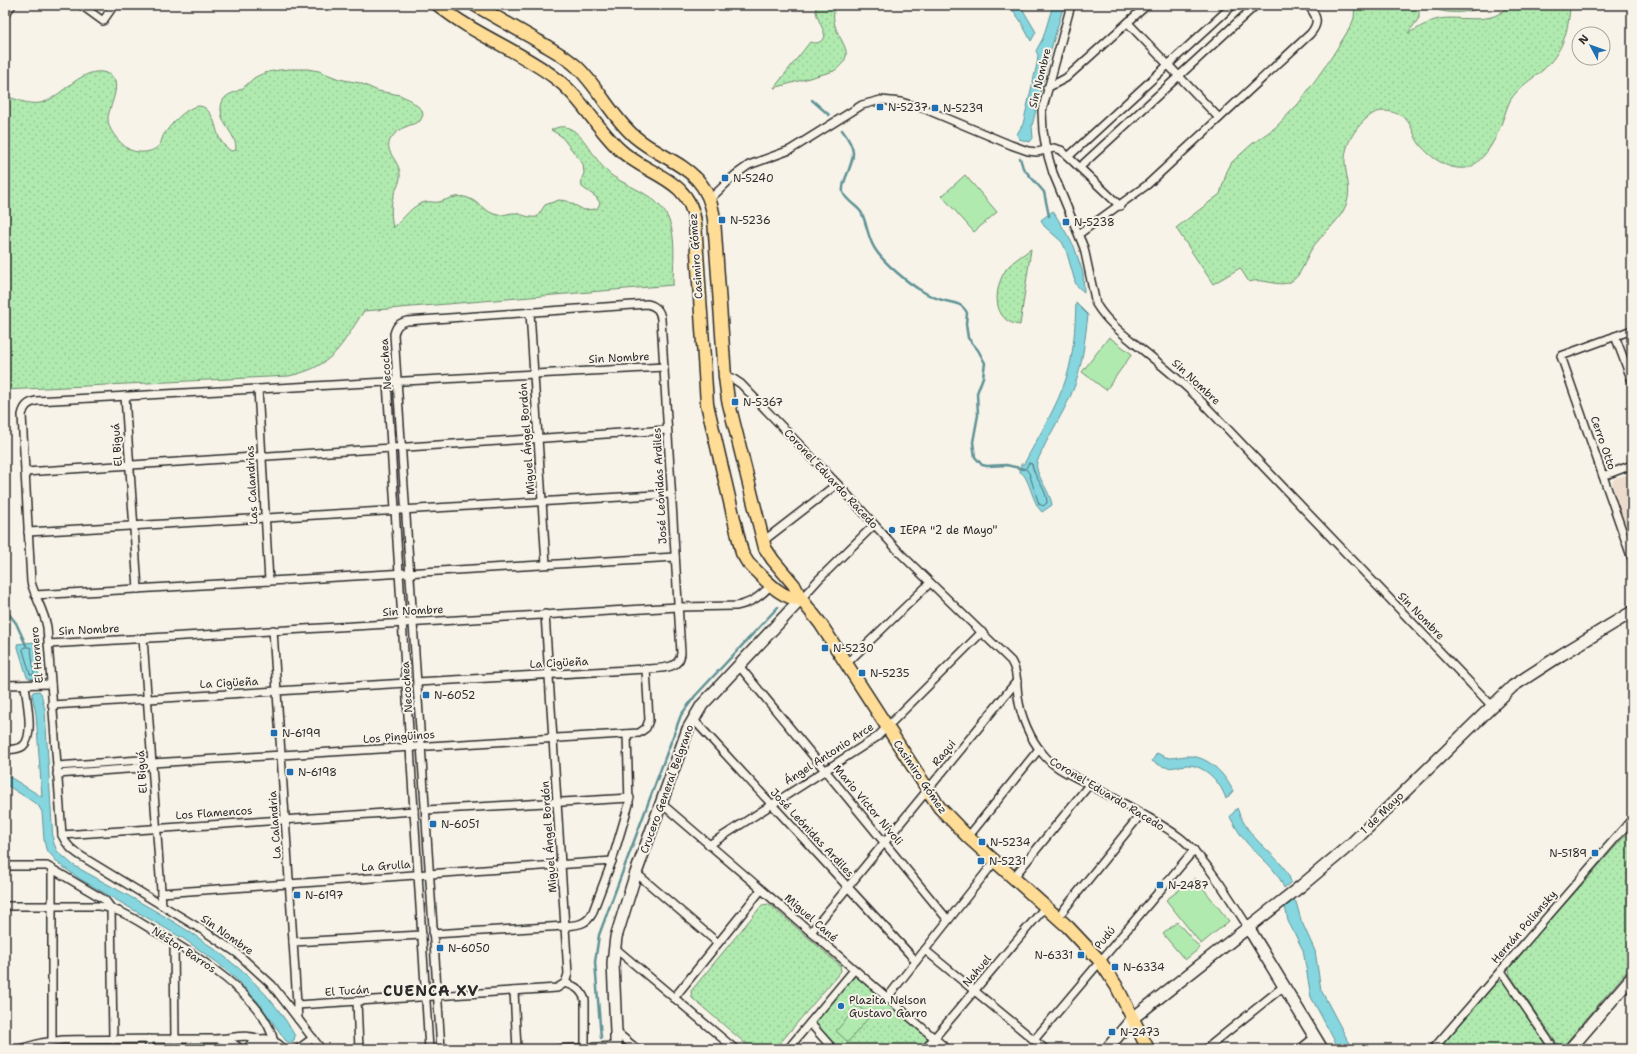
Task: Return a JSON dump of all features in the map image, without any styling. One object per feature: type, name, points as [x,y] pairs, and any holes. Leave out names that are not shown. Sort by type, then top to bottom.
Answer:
[{"type":"main road","name":"Casimiro Gómez","points":[[438,5],[458,20],[544,70],[558,80],[570,91],[598,126],[620,150],[642,167],[678,188],[686,196],[693,212],[704,380],[709,416],[742,553],[748,563],[786,597],[801,600]]},
{"type":"main road","name":"Casimiro Gómez","points":[[475,5],[571,62],[588,78],[626,127],[639,140],[675,161],[700,182],[710,200],[714,219],[725,377],[731,413],[762,542],[768,554],[794,585],[801,600],[817,619],[927,791],[945,815],[995,862],[1058,917],[1100,962],[1117,987],[1148,1049]]},
{"type":"main road","points":[[642,167],[656,150]]},
{"type":"main road","points":[[704,380],[725,377]]},
{"type":"street","points":[[5,15],[12,5]]},
{"type":"street","points":[[87,7],[102,21],[114,5]]},
{"type":"street","name":"Sin Nombre","points":[[1071,5],[1047,88],[1042,111],[1043,131],[1046,149],[1054,173],[1079,234],[1087,259],[1093,297],[1096,304],[1106,319],[1176,376],[1193,392],[1492,706]]},
{"type":"street","points":[[1047,88],[1066,78],[1147,5]]},
{"type":"street","points":[[1069,156],[1233,5]]},
{"type":"street","points":[[1080,167],[1256,5]]},
{"type":"street","points":[[1079,234],[1120,206],[1147,185],[1314,29],[1317,20],[1316,16],[1308,5]]},
{"type":"street","points":[[1128,22],[1219,118]]},
{"type":"street","points":[[710,200],[735,175],[749,165],[790,150],[862,106],[881,100],[901,102],[919,107],[1024,150],[1037,152],[1057,148],[1069,156],[1120,206]]},
{"type":"street","name":"José Leónidas Ardiles","points":[[530,312],[647,304],[656,307],[660,314],[681,653],[677,663]]},
{"type":"street","name":"Necochea","points":[[441,1049],[394,334],[398,325],[407,320],[530,312]]},
{"type":"street","name":"Miguel Ángel Bordón","points":[[530,312],[546,564]]},
{"type":"street","points":[[1632,330],[1615,336],[1632,381]]},
{"type":"street","name":"Cerro Otto","points":[[1615,336],[1561,356],[1632,559]]},
{"type":"street","name":"Sin Nombre","points":[[26,405],[36,401],[664,367]]},
{"type":"street","name":"Coronel Eduardo Racedo","points":[[725,377],[732,378],[741,384],[837,484],[893,547],[1011,661],[1016,671],[1017,694],[1021,712],[1039,749],[1054,765],[1141,814],[1177,836],[1194,850],[1231,900],[1322,1049]]},
{"type":"street","name":"Necochea","points":[[387,382],[429,1049]]},
{"type":"street","name":"Las Calandrias","points":[[258,389],[269,581]]},
{"type":"street","name":"El Biguá","points":[[125,396],[138,589]]},
{"type":"street","name":"El Hornero","points":[[26,405],[22,415],[31,582],[45,617],[62,835]]},
{"type":"street","points":[[25,472],[667,430]]},
{"type":"street","points":[[1603,476],[1632,465]]},
{"type":"street","points":[[762,542],[837,484]]},
{"type":"street","points":[[28,532],[671,494]]},
{"type":"street","name":"Crucero General Belgrano","points":[[616,1047],[613,974],[614,948],[620,921],[636,873],[693,719],[702,706],[819,579],[874,525]]},
{"type":"street","points":[[35,595],[675,556]]},
{"type":"street","points":[[846,664],[930,583]]},
{"type":"street","name":"Sin Nombre","points":[[48,644],[545,614],[678,607],[736,606],[762,596],[772,584]]},
{"type":"street","name":"1 de Mayo","points":[[1107,1049],[1133,1018],[1351,844],[1492,706],[1522,680],[1632,612]]},
{"type":"street","name":"Miguel Ángel Bordón","points":[[545,614],[568,974],[565,983]]},
{"type":"street","name":"La Calandria","points":[[273,630],[298,1019]]},
{"type":"street","name":"Ángel Antonio Arce","points":[[709,845],[872,741],[887,728],[982,632]]},
{"type":"street","name":"El Biguá","points":[[143,638],[162,905]]},
{"type":"street","name":"La Cigüeña","points":[[417,682],[646,669],[668,667],[677,663]]},
{"type":"street","name":"Mario Víctor Nívoli","points":[[740,666],[948,920]]},
{"type":"street","name":"Los Pingüinos","points":[[57,766],[140,760],[152,763],[639,733],[646,728],[649,720],[646,669]]},
{"type":"street","name":"Raqui","points":[[811,932],[1017,681]]},
{"type":"street","name":"La Cigüeña","points":[[52,705],[406,683]]},
{"type":"street","points":[[5,685],[51,684]]},
{"type":"street","name":"El Hornero","points":[[5,750],[18,748],[25,743],[29,731],[24,685]]},
{"type":"street","name":"José Leónidas Ardiles","points":[[693,719],[770,805],[916,961]]},
{"type":"street","points":[[433,934],[565,926],[580,924],[587,921],[592,914],[612,861],[628,810],[630,798],[627,734]]},
{"type":"street","points":[[968,837],[1039,749]]},
{"type":"street","name":"Los Pingüinos","points":[[57,774],[141,768],[152,763]]},
{"type":"street","points":[[1013,878],[1089,785]]},
{"type":"street","points":[[426,810],[630,798]]},
{"type":"street","name":"Miguel Cané","points":[[662,804],[947,1049]]},
{"type":"street","name":"Los Flamencos","points":[[62,835],[156,827],[414,811]]},
{"type":"street","points":[[1058,917],[1141,814]]},
{"type":"street","name":"Hernán Poliansky","points":[[1433,1049],[1632,819]]},
{"type":"street","name":"Sin Nombre","points":[[62,835],[74,852],[220,941],[247,961],[272,985],[321,1049]]},
{"type":"street","name":"Pudú","points":[[1034,1040],[1194,850]]},
{"type":"street","name":"La Grulla","points":[[161,893],[612,861]]},
{"type":"street","points":[[887,998],[995,862]]},
{"type":"street","points":[[5,866],[41,866],[52,869],[105,900],[111,908],[113,1040]]},
{"type":"street","points":[[52,869],[52,1041]]},
{"type":"street","points":[[636,873],[718,943]]},
{"type":"street","points":[[674,998],[761,890]]},
{"type":"street","points":[[5,906],[98,906],[111,908]]},
{"type":"street","name":"Nahuel","points":[[926,1049],[1046,906]]},
{"type":"street","name":"Néstor Barros","points":[[111,908],[125,914],[174,942],[199,958],[237,988],[267,1024],[277,1046]]},
{"type":"street","points":[[293,942],[422,934]]},
{"type":"street","points":[[174,942],[175,1039]]},
{"type":"street","points":[[614,948],[735,1049]]},
{"type":"street","points":[[925,950],[1045,1049]]},
{"type":"street","points":[[788,1049],[854,970]]},
{"type":"street","points":[[1500,971],[1554,1049]]},
{"type":"street","points":[[1570,1049],[1632,977]]},
{"type":"street","points":[[565,983],[578,988],[582,993],[584,1000],[585,1047]]},
{"type":"street","name":"El Tucán","points":[[297,1005],[557,988],[565,983]]},
{"type":"street","points":[[1206,1049],[1284,986]]},
{"type":"street","points":[[514,991],[517,1049]]},
{"type":"street","points":[[357,1001],[359,1049]]},
{"type":"street","points":[[810,1023],[833,1049]]},
{"type":"street","points":[[616,1032],[637,1049]]},
{"type":"street","points":[[19,1049],[52,1041],[217,1039],[244,1035],[254,1036],[262,1040]]},
{"type":"street","points":[[1300,1049],[1315,1037]]},
{"type":"street","points":[[298,1049],[312,1038]]},
{"type":"street","points":[[149,1039],[149,1049]]},
{"type":"street","points":[[217,1039],[234,1044],[241,1049]]},
{"type":"street","points":[[249,1049],[257,1041],[262,1040]]},
{"type":"street","name":"Néstor Barros","points":[[262,1040],[277,1046]]},
{"type":"street","points":[[558,1049],[616,1047]]},
{"type":"shaded area","points":[[1632,473],[1632,526],[1626,528],[1612,484],[1614,479]]},
{"type":"green space","points":[[816,5],[835,5],[834,21],[846,53],[842,65],[834,71],[774,88],[810,42],[815,43],[822,41],[825,37],[817,17]]},
{"type":"green space","points":[[1355,5],[1419,5],[1419,18],[1408,33],[1431,21],[1439,19],[1476,19],[1495,16],[1502,12],[1508,5],[1570,5],[1570,7],[1565,36],[1557,53],[1545,68],[1523,86],[1511,99],[1495,139],[1482,157],[1472,166],[1466,168],[1455,168],[1446,165],[1424,150],[1406,119],[1386,111],[1375,113],[1360,124],[1349,142],[1345,156],[1349,189],[1346,205],[1339,217],[1315,244],[1294,280],[1285,284],[1260,281],[1249,282],[1240,268],[1213,284],[1176,228],[1220,194],[1227,171],[1232,162],[1252,144],[1276,127],[1299,103],[1331,58],[1351,26],[1354,18]]},
{"type":"green space","points":[[1425,5],[1486,5],[1471,11],[1448,12],[1440,11]]},
{"type":"green space","points":[[290,69],[319,71],[339,79],[360,83],[378,91],[400,95],[410,100],[422,110],[423,115],[420,121],[398,131],[389,144],[391,154],[400,170],[400,177],[391,207],[393,228],[412,209],[421,203],[439,202],[457,197],[468,198],[490,212],[498,215],[516,213],[529,217],[537,217],[545,205],[559,200],[567,201],[584,210],[597,209],[600,203],[596,197],[582,187],[581,181],[584,173],[583,164],[561,136],[551,130],[565,127],[574,131],[584,141],[601,165],[611,175],[643,193],[657,203],[663,210],[671,225],[673,234],[673,285],[364,311],[342,344],[327,360],[317,367],[289,376],[5,390],[5,96],[26,102],[40,103],[47,101],[85,75],[94,72],[102,72],[110,75],[114,79],[116,85],[109,112],[109,126],[117,139],[130,150],[144,152],[153,150],[160,144],[164,134],[177,119],[189,110],[200,106],[209,111],[221,141],[231,151],[236,150],[236,144],[223,121],[221,105],[225,98],[243,88],[258,76],[272,71]]},
{"type":"green space","points":[[965,175],[997,212],[974,232],[942,196]]},
{"type":"green space","points":[[1031,249],[1020,325],[1004,318],[999,311],[997,294],[1002,276],[1007,268]]},
{"type":"green space","points":[[1109,337],[1132,354],[1106,390],[1082,372]]},
{"type":"green space","points":[[1632,828],[1632,965],[1565,1044],[1559,1045],[1510,975],[1509,967]]},
{"type":"green space","points":[[1195,878],[1229,921],[1201,944],[1166,900]]},
{"type":"green space","points":[[769,904],[840,965],[841,971],[775,1049],[752,1049],[692,998],[691,991],[762,905]]},
{"type":"green space","points":[[1177,922],[1200,948],[1185,960],[1163,934]]},
{"type":"green space","points":[[856,975],[928,1035],[927,1041],[921,1049],[836,1049],[817,1027],[816,1021]]},
{"type":"green space","points":[[1502,981],[1548,1049],[1439,1049],[1496,983]]},
{"type":"green space","points":[[858,1006],[870,1016],[848,1042],[836,1031]]},
{"type":"water","points":[[1009,5],[1020,5],[1036,32],[1031,41],[1020,20]]},
{"type":"water","points":[[1053,5],[1064,5],[1051,49],[1032,126],[1033,138],[1030,142],[1019,139],[1017,134],[1023,124],[1037,64],[1038,55],[1036,51],[1043,38]]},
{"type":"water","points":[[1053,211],[1074,246],[1083,273],[1084,292],[1076,285],[1066,250],[1062,242],[1044,226],[1041,220]]},
{"type":"water","points":[[1076,303],[1088,315],[1083,350],[1078,376],[1071,395],[1037,462],[1038,472],[1051,499],[1052,505],[1042,512],[1026,478],[1020,472],[1021,464],[1024,464],[1047,421],[1067,376],[1073,349]]},
{"type":"water","points":[[34,642],[39,676],[31,679],[27,677],[17,644]]},
{"type":"water","points":[[39,691],[41,693],[45,710],[53,841],[57,851],[73,865],[166,917],[226,958],[253,981],[276,1007],[295,1036],[294,1040],[290,1043],[286,1041],[259,1003],[218,963],[184,939],[80,879],[59,864],[46,849],[42,812],[38,805],[5,784],[5,774],[42,797],[36,714],[32,694],[33,692]]},
{"type":"water","points":[[1157,753],[1169,758],[1186,756],[1202,759],[1208,762],[1220,772],[1233,791],[1226,799],[1217,781],[1201,768],[1188,765],[1173,768],[1161,766],[1152,761]]},
{"type":"water","points":[[1237,808],[1252,834],[1280,863],[1289,877],[1291,882],[1284,888],[1273,869],[1242,837],[1230,817]]},
{"type":"water","points":[[1292,899],[1296,902],[1301,920],[1315,951],[1321,990],[1347,1039],[1355,1049],[1339,1049],[1311,997],[1303,950],[1288,921],[1285,906]]},
{"type":"waterway","points":[[812,100],[829,115]]},
{"type":"waterway","points":[[842,130],[850,143],[853,153],[853,158],[843,184],[843,192],[846,198],[861,212],[865,220],[870,240],[875,249],[890,266],[917,288],[934,297],[960,305],[967,313],[966,324],[968,338],[978,350],[985,363],[983,377],[977,393],[978,415],[973,442],[975,457],[982,465],[1006,465],[1024,469]]},
{"type":"waterway","points":[[1020,158],[1023,168],[1044,192],[1049,216]]},
{"type":"waterway","points":[[601,1038],[595,962],[599,935],[681,715],[695,696],[778,607]]},
{"type":"waterway","points":[[5,609],[16,623],[26,645]]},
{"type":"place","name":"N-5237","points":[[880,107]]},
{"type":"place","name":"N-5239","points":[[935,108]]},
{"type":"place","name":"N-5240","points":[[725,178]]},
{"type":"place","name":"N-5236","points":[[722,220]]},
{"type":"place","name":"N-5238","points":[[1066,222]]},
{"type":"place","name":"N-5367","points":[[735,402]]},
{"type":"place","name":"IEPA \"2 de Mayo\"","points":[[892,530]]},
{"type":"place","name":"N-5230","points":[[825,648]]},
{"type":"place","name":"N-5235","points":[[862,673]]},
{"type":"place","name":"N-6052","points":[[426,695]]},
{"type":"place","name":"N-6199","points":[[274,733]]},
{"type":"place","name":"N-6198","points":[[290,772]]},
{"type":"place","name":"N-6051","points":[[433,824]]},
{"type":"place","name":"N-5234","points":[[982,842]]},
{"type":"place","name":"N-5189","points":[[1595,853]]},
{"type":"place","name":"N-5231","points":[[981,861]]},
{"type":"place","name":"N-2487","points":[[1160,885]]},
{"type":"place","name":"N-6197","points":[[297,895]]},
{"type":"place","name":"N-6050","points":[[440,948]]},
{"type":"place","name":"N-6331","points":[[1081,955]]},
{"type":"place","name":"N-6334","points":[[1115,967]]},
{"type":"place","name":"Plazita Nelson Gustavo Garro","points":[[841,1006]]},
{"type":"place","name":"N-2473","points":[[1112,1032]]},
{"type":"district","name":"CUENCA XV","points":[[431,991]]}]
